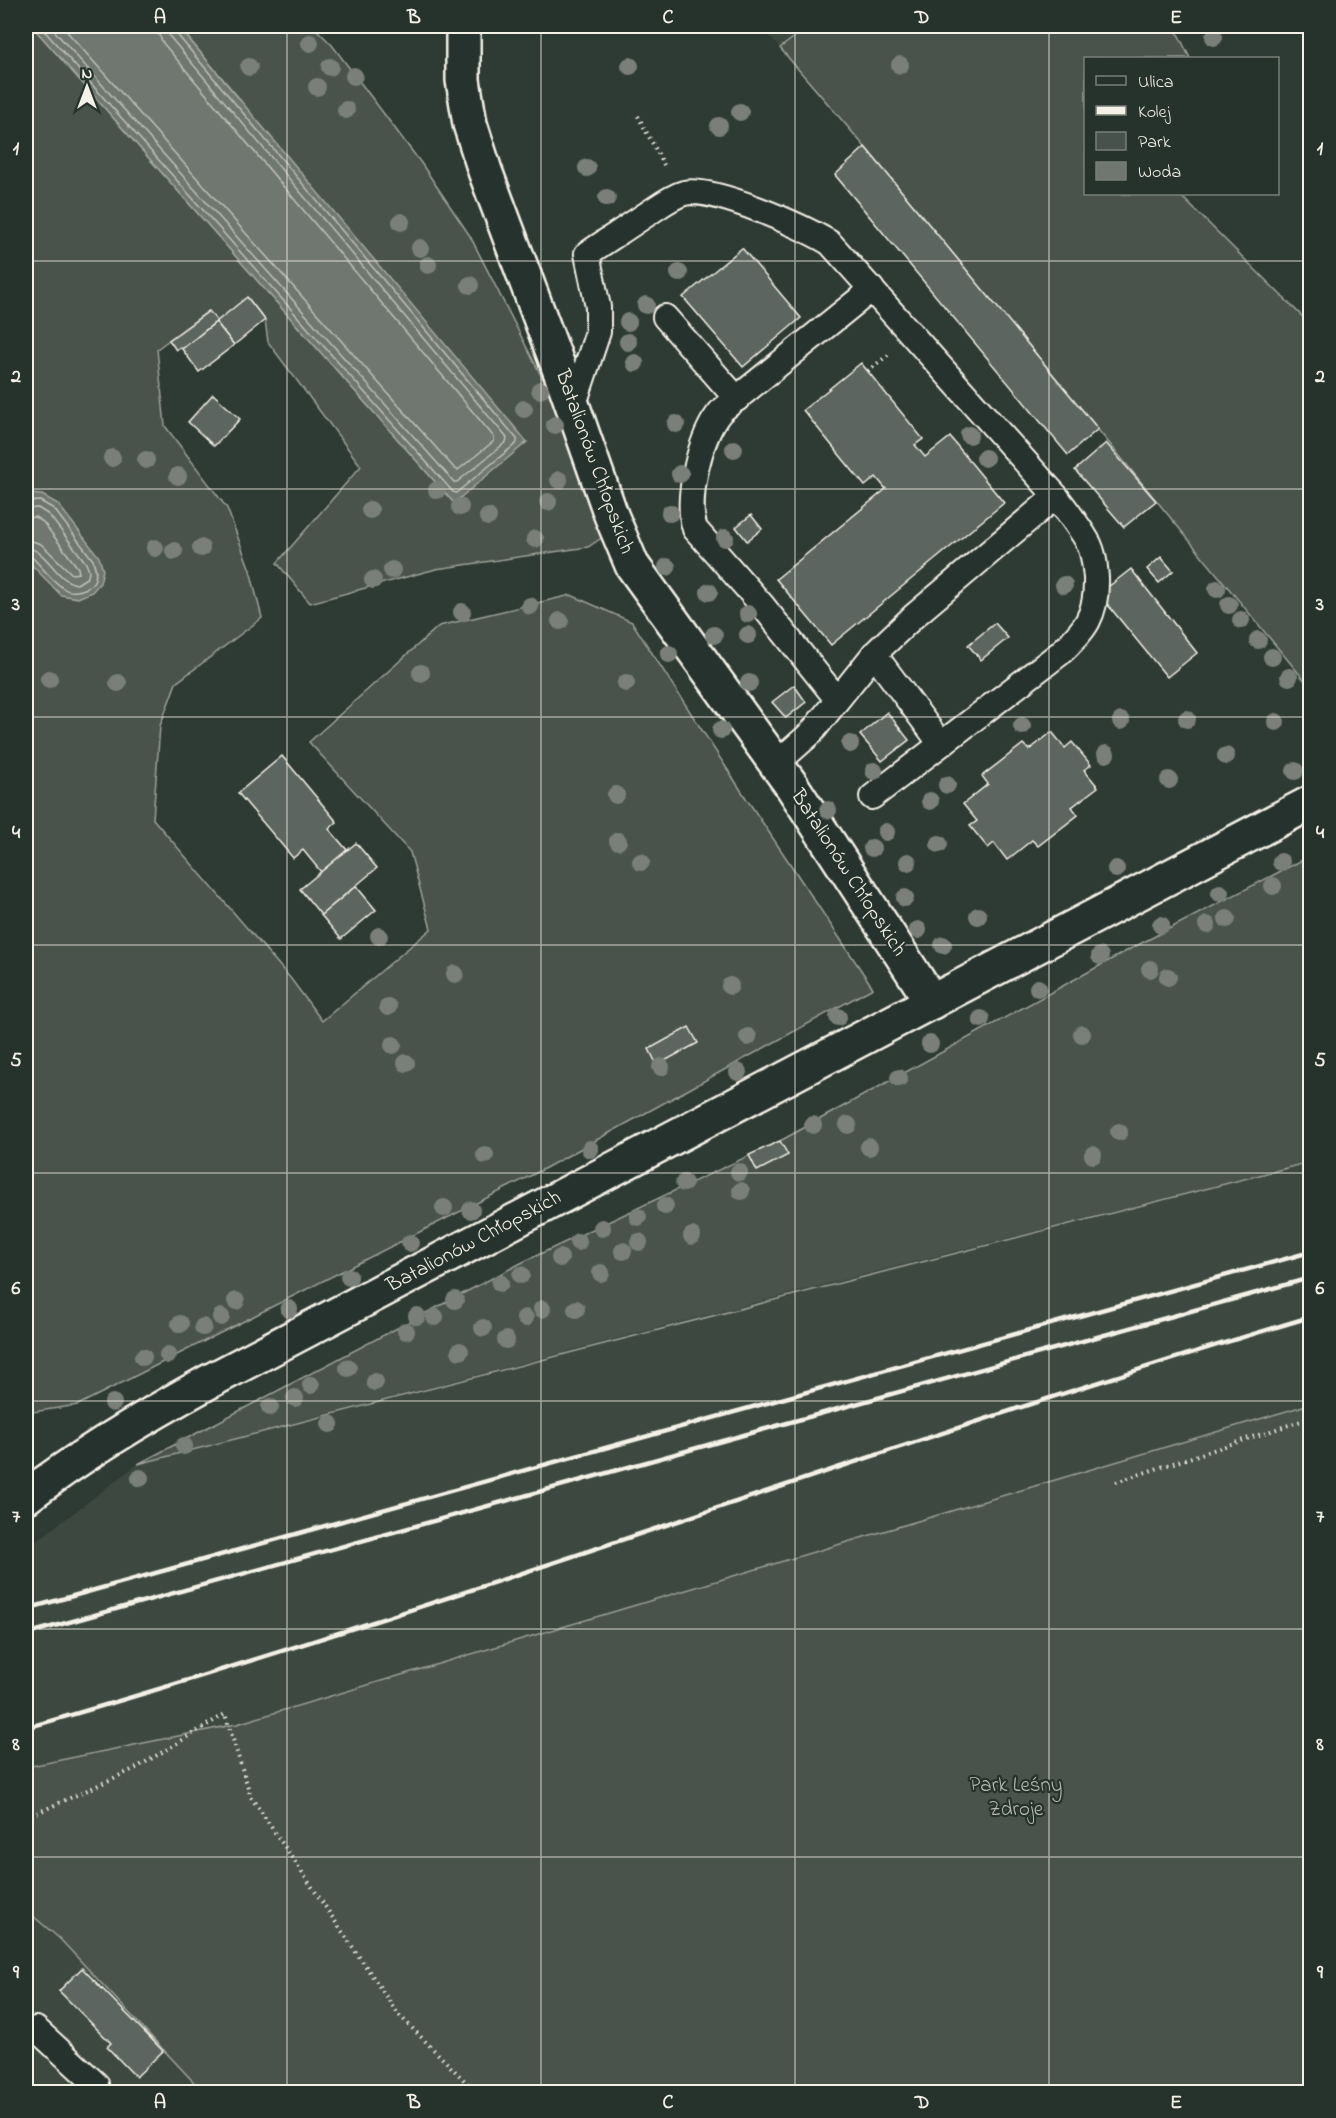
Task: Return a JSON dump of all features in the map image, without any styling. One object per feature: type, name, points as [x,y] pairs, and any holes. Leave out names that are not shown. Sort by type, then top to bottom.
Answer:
[{"type":"street","name":"Batalionów Chłopskich","points":[[463,26],[463,80],[470,123],[485,171],[611,515],[632,565],[776,764],[932,1002]]},
{"type":"street","name":"Batalionów Chłopskich","points":[[26,1497],[99,1446],[210,1381],[1311,803]]},
{"type":"lane","points":[[573,407],[598,332],[598,307],[587,254],[669,200],[696,192],[713,195],[804,228],[830,243],[1056,496],[1089,544],[1095,564],[1094,610],[1076,638],[1059,654],[872,797]]},
{"type":"lane","points":[[837,699],[762,605],[695,529],[691,518],[694,484],[713,420],[721,411],[872,289]]},
{"type":"lane","points":[[665,317],[737,399]]},
{"type":"lane","points":[[776,764],[811,733],[874,654],[914,616],[1056,496]]},
{"type":"lane","points":[[874,654],[941,744]]},
{"type":"lane","points":[[36,2029],[96,2090]]},
{"type":"path","points":[[638,116],[665,168]]},
{"type":"path","points":[[1116,1482],[1311,1418]]},
{"type":"path","points":[[26,1818],[136,1767],[225,1714],[251,1797],[398,2014],[476,2092]]},
{"type":"shaded area","points":[[760,26],[809,26],[780,48]]},
{"type":"shaded area","points":[[1310,1162],[1310,1404],[237,1724],[26,1767],[26,1549],[138,1464],[1036,1230]]},
{"type":"shaded area","points":[[26,1910],[60,1939],[203,2092],[26,2092]]},
{"type":"green space","points":[[26,26],[32,26],[454,503],[239,98],[178,26],[313,26],[332,45],[421,163],[470,236],[555,403],[603,537],[588,547],[436,569],[310,603],[277,563],[361,466],[268,342],[265,320],[248,298],[216,322],[208,311],[157,349],[165,426],[227,508],[250,570],[262,618],[176,683],[160,726],[153,819],[291,979],[322,1021],[431,929],[410,852],[309,742],[439,626],[571,595],[632,622],[873,988],[540,1171],[78,1405],[26,1413]]},
{"type":"green space","points":[[809,26],[1174,26],[1190,57],[1084,57],[1084,195],[1180,195],[1310,324],[1310,687],[865,147],[780,48]]},
{"type":"green space","points":[[1310,856],[1310,1162],[724,1311],[138,1464],[523,1262],[780,1141],[1132,948]]},
{"type":"green space","name":"Park Leśny Zdroje","points":[[1310,1404],[1310,2092],[203,2092],[60,1939],[26,1910],[26,1767],[237,1724]]},
{"type":"water","points":[[32,26],[178,26],[527,442],[454,503]]},
{"type":"water","points":[[29,494],[42,495],[58,504],[99,557],[103,570],[100,583],[92,592],[78,598],[61,595],[26,559],[26,497]]},
{"type":"building","points":[[865,147],[1098,429],[1068,455],[835,175]]},
{"type":"building","points":[[742,248],[801,318],[743,367],[683,297]]},
{"type":"building","points":[[247,297],[265,320],[234,345],[216,322]]},
{"type":"building","points":[[209,311],[217,321],[182,349],[180,347],[176,350],[169,340]]},
{"type":"building","points":[[216,322],[234,345],[199,372],[182,349]]},
{"type":"building","points":[[861,363],[923,439],[915,445],[925,457],[950,437],[1004,503],[831,645],[776,579],[886,489],[876,477],[865,486],[803,410]]},
{"type":"building","points":[[213,394],[240,419],[214,446],[188,422]]},
{"type":"building","points":[[1106,443],[1156,501],[1124,527],[1075,470]]},
{"type":"building","points":[[751,515],[762,529],[747,541],[736,527]]},
{"type":"building","points":[[1161,557],[1173,571],[1159,583],[1147,569]]},
{"type":"building","points":[[1131,569],[1197,653],[1167,677],[1099,594]]},
{"type":"building","points":[[995,623],[1008,638],[981,660],[968,645]]},
{"type":"building","points":[[794,685],[806,702],[786,718],[772,702]]},
{"type":"building","points":[[887,712],[909,740],[882,761],[860,735]]},
{"type":"building","points":[[1052,732],[1065,748],[1072,742],[1091,765],[1084,770],[1098,787],[1072,807],[1078,815],[1038,846],[1032,840],[1007,860],[994,843],[988,848],[970,826],[977,821],[963,804],[988,784],[982,776],[1023,744],[1029,750]]},
{"type":"building","points":[[282,756],[337,822],[329,829],[347,850],[321,872],[303,850],[293,858],[238,793]]},
{"type":"building","points":[[356,843],[377,868],[321,915],[300,889]]},
{"type":"building","points":[[356,886],[376,910],[341,939],[321,915]]},
{"type":"building","points":[[689,1027],[698,1043],[657,1065],[649,1049]]},
{"type":"building","points":[[780,1141],[788,1155],[757,1171],[749,1155]]},
{"type":"building","points":[[82,1968],[163,2051],[136,2077],[107,2047],[111,2043],[59,1991]]},
{"type":"railway","points":[[26,1609],[1310,1252]]},
{"type":"railway","points":[[26,1634],[1310,1278]]},
{"type":"railway","points":[[26,1728],[348,1630],[988,1418],[1310,1317]]}]
